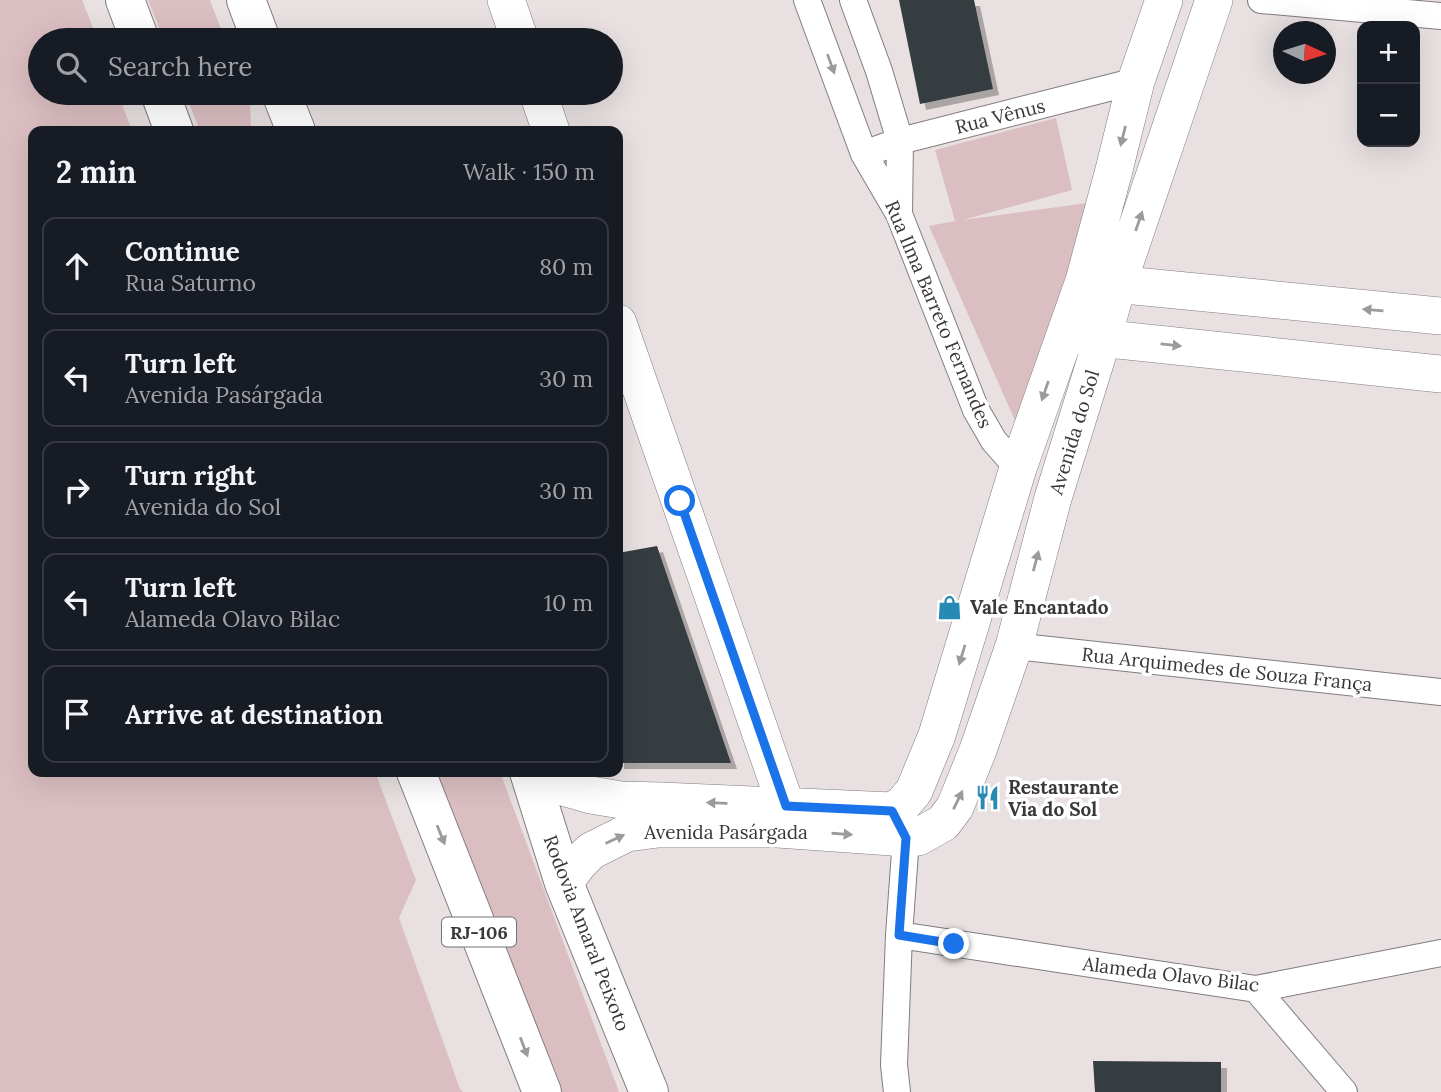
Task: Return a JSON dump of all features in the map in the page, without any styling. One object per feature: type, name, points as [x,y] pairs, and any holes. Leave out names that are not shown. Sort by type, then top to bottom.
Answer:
[{"type":"highway","points":[[125,0],[136,28]]},
{"type":"highway","points":[[246,0],[256,28]]},
{"type":"highway","points":[[280,126],[281,105]]},
{"type":"highway","points":[[286,105],[294,126]]},
{"type":"highway","name":"RJ-106","points":[[418,777],[542,1092]]},
{"type":"highway","name":"Rodovia Amaral Peixoto","points":[[531,777],[564,883],[649,1092]]},
{"type":"main road","points":[[506,0],[516,28]]},
{"type":"main road","name":"Avenida do Sol","points":[[1164,0],[1136,81],[1114,170],[1100,283],[1103,337],[1053,498],[1014,646],[955,807],[943,823],[918,837],[899,825],[903,804],[914,791],[937,735],[1018,468],[1065,335],[1100,283],[1214,0]]},
{"type":"main road","points":[[542,105],[549,126]]},
{"type":"main road","points":[[1100,283],[1441,316]]},
{"type":"main road","points":[[1065,335],[1441,374]]},
{"type":"main road","points":[[623,337],[786,806]]},
{"type":"main road","name":"Avenida Pasárgada","points":[[536,777],[591,795],[621,800],[786,806],[899,825]]},
{"type":"main road","name":"Avenida Pasárgada","points":[[564,883],[591,851],[627,832],[658,828],[778,830],[899,825]]},
{"type":"street","name":"Rua Ilma Barreto Fernandes","points":[[807,0],[864,154],[899,214],[976,410],[994,441],[1018,468]]},
{"type":"street","points":[[853,0],[879,71],[900,141],[899,214]]},
{"type":"street","points":[[1261,0],[1441,16]]},
{"type":"street","name":"Rua Vênus","points":[[864,154],[900,141],[1136,81]]},
{"type":"street","name":"Rua Arquimedes de Souza França","points":[[1014,646],[1441,692]]},
{"type":"street","points":[[897,1092],[894,1065],[899,935],[899,825]]},
{"type":"street","name":"Alameda Olavo Bilac","points":[[899,935],[1256,989],[1441,953]]},
{"type":"street","points":[[1256,989],[1344,1092]]},
{"type":"shaded area","points":[[0,0],[82,0],[93,28],[28,28],[28,105],[122,105],[130,126],[28,126],[28,777],[377,777],[416,880],[399,918],[463,1092],[0,1092]]},
{"type":"shaded area","points":[[148,0],[210,0],[220,28],[159,28]]},
{"type":"shaded area","points":[[190,105],[250,105],[251,126],[198,126]]},
{"type":"shaded area","points":[[1056,118],[1072,190],[963,220],[1094,202],[1017,425],[929,226],[955,221],[935,150]]},
{"type":"shaded area","points":[[438,777],[502,777],[619,1092],[554,1092]]},
{"type":"building","points":[[899,0],[974,0],[993,89],[920,104]]},
{"type":"building","points":[[657,546],[731,763],[623,763],[623,552]]},
{"type":"building","points":[[1093,1061],[1221,1062],[1221,1092],[1095,1092]]},
{"type":"place","name":"Vale Encantado","points":[[950,607]]},
{"type":"place","name":"Restaurante Via do Sol","points":[[988,798]]},
{"type":"route","points":[[680,501],[786,806],[892,811],[906,838],[899,935],[954,944]]}]
